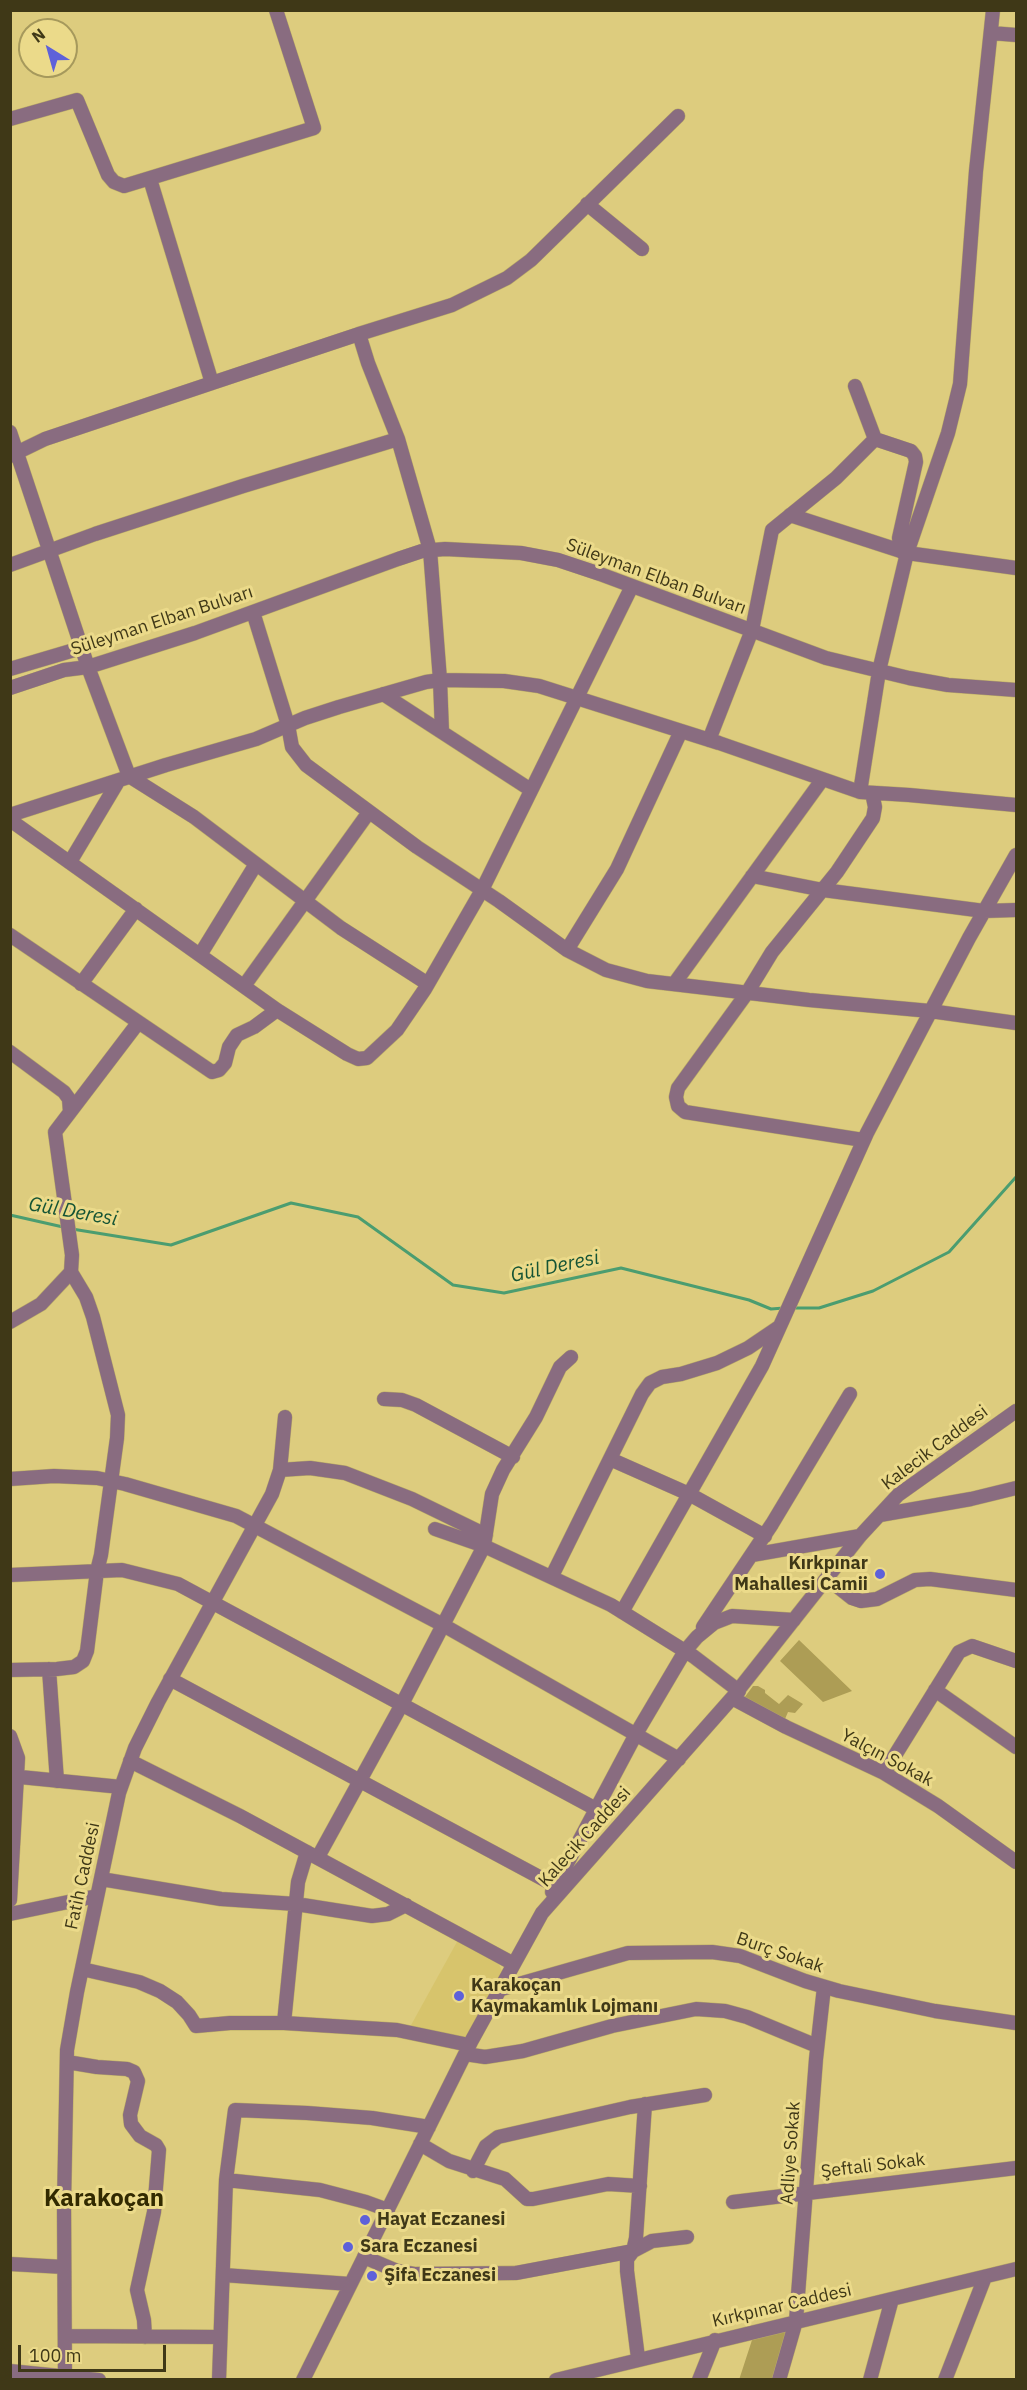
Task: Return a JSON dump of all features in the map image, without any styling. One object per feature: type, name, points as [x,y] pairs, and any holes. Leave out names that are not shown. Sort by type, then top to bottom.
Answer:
[{"type":"street","points":[[10,119],[77,100],[111,179],[124,186],[314,128],[276,10]]},
{"type":"street","points":[[863,1140],[685,1112],[678,1106],[676,1097],[678,1088],[747,993],[772,952],[823,890],[873,818],[875,807],[866,793],[879,671],[905,552],[948,433],[960,384],[976,171],[993,10]]},
{"type":"street","points":[[991,33],[1017,35]]},
{"type":"street","points":[[14,455],[45,439],[452,305],[507,278],[531,260],[678,116]]},
{"type":"street","points":[[150,179],[212,383]]},
{"type":"street","points":[[587,204],[642,249]]},
{"type":"street","points":[[359,334],[398,439],[430,550],[442,732]]},
{"type":"street","points":[[855,386],[875,439]]},
{"type":"street","points":[[10,432],[14,455],[124,778],[194,817],[341,928],[428,984]]},
{"type":"street","points":[[10,565],[95,534],[398,439]]},
{"type":"street","points":[[875,439],[911,451],[916,459],[899,538],[905,552]]},
{"type":"street","points":[[709,740],[752,630],[771,534],[776,525],[812,501],[875,439]]},
{"type":"street","points":[[790,515],[905,552],[1017,568]]},
{"type":"street","name":"Süleyman Elban Bulvarı","points":[[10,688],[64,670],[88,667],[195,633],[398,559],[430,550],[491,550],[558,560],[826,658],[948,685],[1017,690]]},
{"type":"street","points":[[10,820],[277,1010],[347,1054],[358,1059],[367,1058],[397,1030],[428,984],[482,890],[632,586]]},
{"type":"street","points":[[253,612],[288,725],[292,747],[306,765],[369,812],[567,950],[621,975],[674,984],[930,1011],[1017,1023]]},
{"type":"street","points":[[10,669],[81,648]]},
{"type":"street","points":[[10,815],[124,778],[256,740],[288,725],[383,694],[440,680],[504,681],[539,686],[866,793],[1017,805]]},
{"type":"street","points":[[383,694],[531,790]]},
{"type":"street","points":[[567,950],[617,869],[681,731]]},
{"type":"street","points":[[70,862],[124,778]]},
{"type":"street","points":[[674,984],[822,780]]},
{"type":"street","points":[[244,986],[369,812]]},
{"type":"street","points":[[622,1612],[762,1366],[863,1140],[984,911],[1017,855]]},
{"type":"street","points":[[200,955],[256,864]]},
{"type":"street","points":[[752,876],[823,890],[984,911],[1017,910]]},
{"type":"street","points":[[81,984],[136,909]]},
{"type":"street","points":[[10,935],[212,1072],[219,1070],[225,1063],[229,1047],[237,1035],[254,1027],[277,1010]]},
{"type":"street","points":[[10,1670],[49,1670],[74,1667],[83,1661],[87,1651],[117,1438],[118,1415],[93,1317],[86,1297],[71,1272],[72,1255],[55,1132],[138,1023]]},
{"type":"street","points":[[10,1052],[64,1092],[69,1099],[70,1112]]},
{"type":"street","points":[[10,1323],[41,1304],[71,1272]]},
{"type":"street","points":[[552,1576],[642,1394],[650,1383],[662,1377],[717,1363],[748,1348],[781,1326]]},
{"type":"street","points":[[284,2023],[297,1882],[360,1781],[402,1704],[485,1541],[492,1494],[536,1417],[560,1367],[571,1357]]},
{"type":"street","points":[[542,1913],[636,1734],[686,1651],[765,1536],[850,1394]]},
{"type":"street","points":[[384,1400],[402,1400],[416,1405],[513,1457]]},
{"type":"street","name":"Kalecik Caddesi","points":[[303,2379],[467,2050],[512,1963],[542,1913],[736,1694],[860,1536],[911,1484],[1017,1411]]},
{"type":"street","name":"Fatih Caddesi","points":[[66,2378],[64,2267],[66,2062],[82,1969],[121,1787],[135,1748],[170,1679],[272,1494],[280,1470],[285,1417]]},
{"type":"street","points":[[609,1459],[689,1494],[765,1536]]},
{"type":"street","points":[[280,1470],[310,1468],[345,1473],[411,1498],[485,1541]]},
{"type":"street","points":[[10,1479],[54,1476],[111,1481],[236,1516],[443,1625],[679,1760]]},
{"type":"street","points":[[880,1515],[971,1499],[1017,1488]]},
{"type":"street","points":[[435,1529],[485,1541]]},
{"type":"street","points":[[752,1555],[860,1536]]},
{"type":"street","name":"Yalçın Sokak","points":[[485,1541],[622,1612],[686,1651],[736,1694],[786,1727],[884,1773],[938,1806],[1017,1862]]},
{"type":"street","points":[[10,1575],[122,1570],[178,1584],[596,1809]]},
{"type":"street","points":[[828,1579],[852,1598],[861,1601],[877,1599],[915,1580],[930,1579],[1017,1590]]},
{"type":"street","points":[[697,1637],[714,1623],[732,1616],[794,1620]]},
{"type":"street","points":[[884,1773],[955,1655],[972,1646],[1017,1661]]},
{"type":"street","points":[[49,1670],[57,1781]]},
{"type":"street","points":[[170,1679],[556,1886]]},
{"type":"street","points":[[935,1690],[1017,1747]]},
{"type":"street","points":[[10,1736],[18,1758],[14,1776],[10,1900]]},
{"type":"street","points":[[130,1761],[313,1855],[512,1963]]},
{"type":"street","points":[[14,1776],[121,1787]]},
{"type":"street","points":[[101,1879],[221,1899],[296,1904],[372,1916],[388,1914],[406,1905]]},
{"type":"street","points":[[10,1914],[97,1896]]},
{"type":"street","name":"Burç Sokak","points":[[498,1990],[612,1956],[643,1951],[730,1954],[824,1987],[935,2011],[1017,2023]]},
{"type":"street","points":[[82,1969],[150,1986],[177,2002],[196,2026],[230,2023],[284,2023],[397,2030],[484,2057],[522,2051],[612,2026],[696,2009],[725,2011],[747,2017],[817,2046]]},
{"type":"street","name":"Adliye Sokak","points":[[779,2379],[796,2321],[817,2046],[824,1987]]},
{"type":"street","points":[[66,2062],[127,2069],[134,2072],[138,2081],[130,2115],[131,2124],[140,2136],[156,2145],[159,2150],[154,2212],[137,2290],[144,2320],[145,2337]]},
{"type":"street","points":[[473,2171],[486,2146],[498,2137],[645,2104],[705,2095]]},
{"type":"street","points":[[638,2358],[627,2259],[633,2251],[636,2238],[645,2104]]},
{"type":"street","points":[[219,2379],[226,2180],[235,2110],[372,2118],[429,2127]]},
{"type":"street","points":[[420,2144],[449,2161],[473,2171],[505,2179],[526,2199],[608,2184],[640,2186]]},
{"type":"street","name":"Şeftali Sokak","points":[[733,2202],[1017,2168]]},
{"type":"street","points":[[226,2180],[320,2190],[387,2210]]},
{"type":"street","points":[[364,2257],[397,2271],[414,2274],[516,2273],[633,2251],[652,2241],[687,2237]]},
{"type":"street","points":[[10,2264],[64,2267]]},
{"type":"street","name":"Kırkpınar Caddesi","points":[[556,2379],[1017,2269]]},
{"type":"street","points":[[223,2275],[350,2284]]},
{"type":"street","points":[[945,2379],[985,2277]]},
{"type":"street","points":[[870,2379],[892,2299]]},
{"type":"street","points":[[65,2336],[220,2337]]},
{"type":"street","points":[[699,2379],[715,2340]]},
{"type":"street","points":[[10,2371],[66,2378],[99,2379]]},
{"type":"shaded area","points":[[799,1640],[852,1691],[823,1702],[780,1661]]},
{"type":"shaded area","points":[[753,1686],[765,1690],[765,1693],[779,1704],[788,1695],[803,1704],[795,1713],[788,1712],[785,1719],[744,1698]]},
{"type":"shaded area","name":"Karakoçan Kaymakamlık Lojmanı","points":[[458,1940],[498,1962],[502,1971],[467,2040],[410,2027]]},
{"type":"shaded area","points":[[786,2331],[772,2379],[739,2380],[752,2340]]},
{"type":"waterway","name":"Gül Deresi","points":[[794,1308],[819,1308],[873,1291],[949,1252],[1016,1177]]},
{"type":"waterway","name":"Gül Deresi","points":[[72,1229],[171,1245],[291,1203],[358,1217],[453,1285],[504,1293],[621,1268],[749,1300],[771,1309],[784,1308]]},
{"type":"waterway","name":"Gül Deresi","points":[[10,1215],[63,1227]]},
{"type":"place","name":"Kırkpınar Mahallesi Camii","points":[[880,1574]]},
{"type":"place","name":"Karakoçan Kaymakamlık Lojmanı","points":[[459,1996]]},
{"type":"place","name":"Hayat Eczanesi","points":[[365,2220]]},
{"type":"place","name":"Sara Eczanesi","points":[[348,2247]]},
{"type":"place","name":"Şifa Eczanesi","points":[[372,2276]]},
{"type":"district","name":"Karakoçan","points":[[104,2199]]}]
